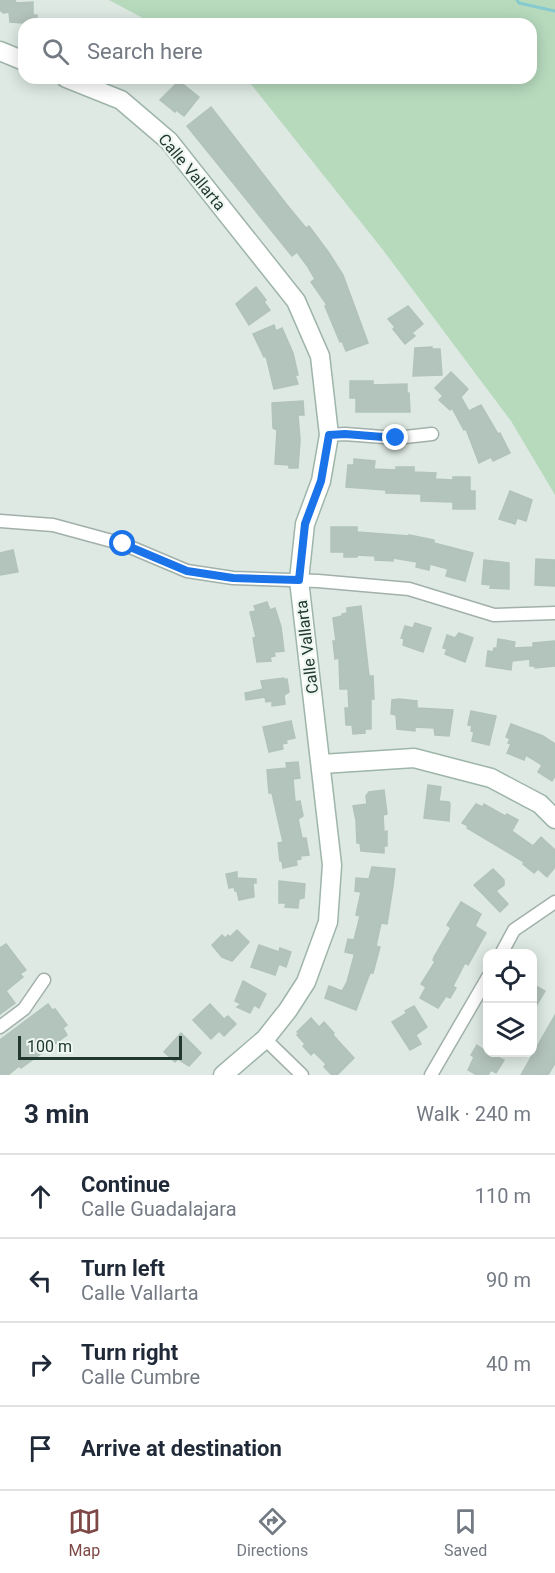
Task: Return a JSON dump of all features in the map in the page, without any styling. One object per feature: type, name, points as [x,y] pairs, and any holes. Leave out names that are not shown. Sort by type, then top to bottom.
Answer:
[{"type":"street","points":[[0,51],[18,58]]},
{"type":"street","name":"Calle Vallarta","points":[[81,84],[121,100],[169,141],[296,301],[320,357],[329,435],[321,481],[305,524],[299,580],[333,865],[328,922],[306,982],[288,1010],[265,1039],[223,1075]]},
{"type":"street","points":[[329,435],[396,438],[432,434]]},
{"type":"street","points":[[0,521],[53,525],[123,544],[187,571],[233,578],[299,580],[410,589],[494,615],[555,613]]},
{"type":"street","points":[[322,764],[414,758],[492,778],[540,804],[555,819]]},
{"type":"street","points":[[504,949],[514,930],[555,902]]},
{"type":"street","points":[[0,1027],[24,1009],[44,980]]},
{"type":"street","points":[[431,1075],[483,986]]},
{"type":"street","points":[[265,1039],[302,1075]]},
{"type":"green space","points":[[109,0],[555,0],[555,495],[511,421],[383,250],[251,84],[537,84],[537,18],[143,18]]},
{"type":"building","points":[[0,0],[15,0],[16,3],[33,2],[33,15],[37,15],[37,18],[18,18],[18,23],[10,22],[9,12],[3,13],[0,10]]},
{"type":"building","points":[[176,84],[183,84],[199,97],[184,116],[160,100]]},
{"type":"building","points":[[211,107],[287,205],[306,228],[309,226],[329,253],[343,275],[368,343],[346,351],[325,306],[327,305],[311,282],[315,279],[308,267],[297,252],[292,256],[187,126]]},
{"type":"building","points":[[256,287],[270,310],[249,325],[236,304]]},
{"type":"building","points":[[408,306],[423,324],[412,333],[415,336],[405,344],[388,319]]},
{"type":"building","points":[[274,325],[276,331],[282,328],[293,353],[298,384],[274,389],[266,356],[264,357],[253,334]]},
{"type":"building","points":[[432,347],[432,349],[440,349],[442,375],[413,376],[415,348]]},
{"type":"building","points":[[451,372],[468,389],[461,397],[469,411],[481,405],[510,453],[493,461],[491,457],[479,463],[466,429],[464,430],[452,408],[450,410],[439,400],[443,396],[435,388]]},
{"type":"building","points":[[350,381],[373,381],[373,385],[407,384],[410,412],[356,412],[356,398],[350,398]]},
{"type":"building","points":[[303,401],[304,415],[298,415],[300,440],[298,468],[275,464],[277,430],[273,428],[272,403]]},
{"type":"building","points":[[354,459],[375,461],[374,469],[396,470],[396,467],[414,467],[414,472],[436,473],[435,479],[453,480],[453,477],[470,477],[470,491],[475,491],[475,509],[453,509],[453,502],[421,501],[421,494],[386,493],[386,490],[346,487],[348,465],[354,465]]},
{"type":"building","points":[[510,491],[532,500],[526,521],[517,518],[515,524],[499,519]]},
{"type":"building","points":[[331,527],[357,527],[357,532],[409,535],[434,540],[434,543],[473,553],[465,581],[446,576],[448,569],[430,564],[429,570],[416,567],[417,562],[393,558],[393,561],[375,560],[375,556],[344,557],[344,552],[331,552]]},
{"type":"building","points":[[13,550],[18,572],[0,575],[0,553]]},
{"type":"building","points":[[536,559],[555,560],[555,586],[535,585]]},
{"type":"building","points":[[484,560],[509,563],[509,589],[490,588],[491,585],[482,584]]},
{"type":"building","points":[[267,602],[270,610],[275,608],[281,627],[284,651],[274,652],[275,656],[270,657],[271,661],[257,662],[253,638],[256,637],[250,612],[256,611],[254,606]]},
{"type":"building","points":[[361,606],[369,676],[373,676],[374,699],[371,699],[371,729],[365,729],[365,733],[353,734],[352,725],[346,725],[345,708],[349,708],[348,689],[340,689],[339,658],[335,659],[333,641],[336,641],[333,618],[347,613],[347,608]]},
{"type":"building","points":[[415,623],[431,628],[423,652],[403,645],[404,639],[401,638],[405,626],[413,628]]},
{"type":"building","points":[[459,633],[473,638],[465,662],[445,654],[447,649],[443,648],[447,635],[455,638]]},
{"type":"building","points":[[498,639],[515,642],[514,648],[533,647],[533,643],[555,641],[555,666],[535,668],[535,666],[530,666],[530,659],[512,661],[511,670],[486,666],[488,651],[493,652],[494,648],[497,648]]},
{"type":"building","points":[[284,678],[284,680],[287,679],[289,692],[284,695],[285,704],[272,706],[272,701],[266,702],[265,697],[246,700],[245,693],[263,689],[261,681]]},
{"type":"building","points":[[392,700],[417,701],[417,708],[453,710],[449,736],[435,735],[434,728],[415,727],[415,731],[397,729],[396,715],[391,714]]},
{"type":"building","points":[[471,711],[496,716],[489,745],[472,741],[474,732],[471,731],[472,726],[468,725]]},
{"type":"building","points":[[291,721],[295,738],[286,740],[287,743],[282,744],[283,749],[269,752],[263,727]]},
{"type":"building","points":[[511,724],[543,736],[555,744],[555,776],[552,781],[538,772],[542,765],[526,755],[524,760],[507,753],[511,744],[508,743],[510,739],[506,737]]},
{"type":"building","points":[[298,762],[300,778],[293,779],[295,802],[300,801],[303,816],[298,819],[302,838],[306,838],[309,855],[300,856],[301,859],[296,860],[297,865],[283,868],[278,843],[283,842],[272,793],[269,793],[267,770],[287,768],[286,763]]},
{"type":"building","points":[[428,785],[441,787],[439,801],[450,804],[449,821],[424,818]]},
{"type":"building","points":[[384,790],[387,814],[383,815],[384,832],[387,831],[387,846],[384,846],[384,853],[361,851],[360,843],[357,843],[353,806],[367,804],[366,796],[369,792]]},
{"type":"building","points":[[476,804],[483,807],[484,804],[505,816],[507,814],[518,820],[512,831],[533,846],[541,837],[555,850],[555,867],[547,877],[538,869],[534,873],[523,864],[524,862],[462,823]]},
{"type":"building","points":[[372,867],[395,869],[387,924],[381,923],[376,946],[380,947],[373,973],[370,973],[356,1010],[325,998],[329,986],[342,991],[347,982],[354,954],[345,952],[348,939],[354,940],[360,916],[356,915],[361,892],[355,891],[356,878],[369,879]]},
{"type":"building","points":[[493,869],[504,880],[504,885],[496,891],[508,904],[500,912],[474,885]]},
{"type":"building","points":[[237,872],[237,878],[256,879],[256,883],[253,883],[254,897],[239,900],[234,887],[229,888],[226,874]]},
{"type":"building","points":[[279,881],[305,884],[304,898],[299,899],[298,908],[285,907],[286,903],[279,903]]},
{"type":"building","points":[[461,902],[481,914],[475,926],[486,933],[468,965],[465,963],[453,986],[456,988],[450,998],[446,996],[438,1008],[420,998],[426,987],[421,984],[435,962],[434,957],[451,928],[447,925]]},
{"type":"building","points":[[237,930],[249,942],[232,961],[222,957],[212,945],[222,935],[225,938],[228,935],[230,937]]},
{"type":"building","points":[[6,944],[26,970],[20,974],[23,977],[6,991],[15,1003],[0,1014],[0,948]]},
{"type":"building","points":[[259,945],[279,952],[280,948],[291,952],[286,967],[279,964],[275,975],[251,967]]},
{"type":"building","points":[[243,981],[266,994],[259,1008],[254,1005],[250,1013],[237,1007],[241,1004],[235,1001]]},
{"type":"building","points":[[537,987],[545,991],[537,1005]]},
{"type":"building","points":[[48,1004],[52,1010],[55,1009],[67,1025],[63,1028],[67,1035],[21,1068],[19,1066],[8,1075],[0,1075],[0,1040]]},
{"type":"building","points":[[210,1004],[224,1019],[228,1016],[236,1024],[224,1036],[219,1031],[211,1039],[193,1020]]},
{"type":"building","points":[[414,1006],[427,1027],[416,1035],[421,1044],[410,1050],[392,1022]]},
{"type":"building","points":[[555,1015],[555,1063],[548,1075],[521,1075],[531,1057],[537,1057],[537,1047]]},
{"type":"building","points":[[311,1018],[319,1027],[324,1022],[354,1058],[337,1075],[332,1075],[324,1067],[326,1064],[314,1052],[311,1055],[297,1035],[299,1034],[297,1032]]},
{"type":"building","points":[[181,1033],[201,1053],[189,1066],[178,1059],[175,1062],[164,1052]]},
{"type":"building","points":[[477,1045],[483,1049],[483,1057],[497,1057],[504,1060],[496,1073],[491,1070],[488,1075],[477,1075],[468,1070],[474,1057],[471,1055]]},
{"type":"waterway","points":[[517,0],[519,3],[555,11]]},
{"type":"route","points":[[123,544],[187,571],[233,578],[299,580],[305,524],[321,481],[329,435],[396,438]]}]
